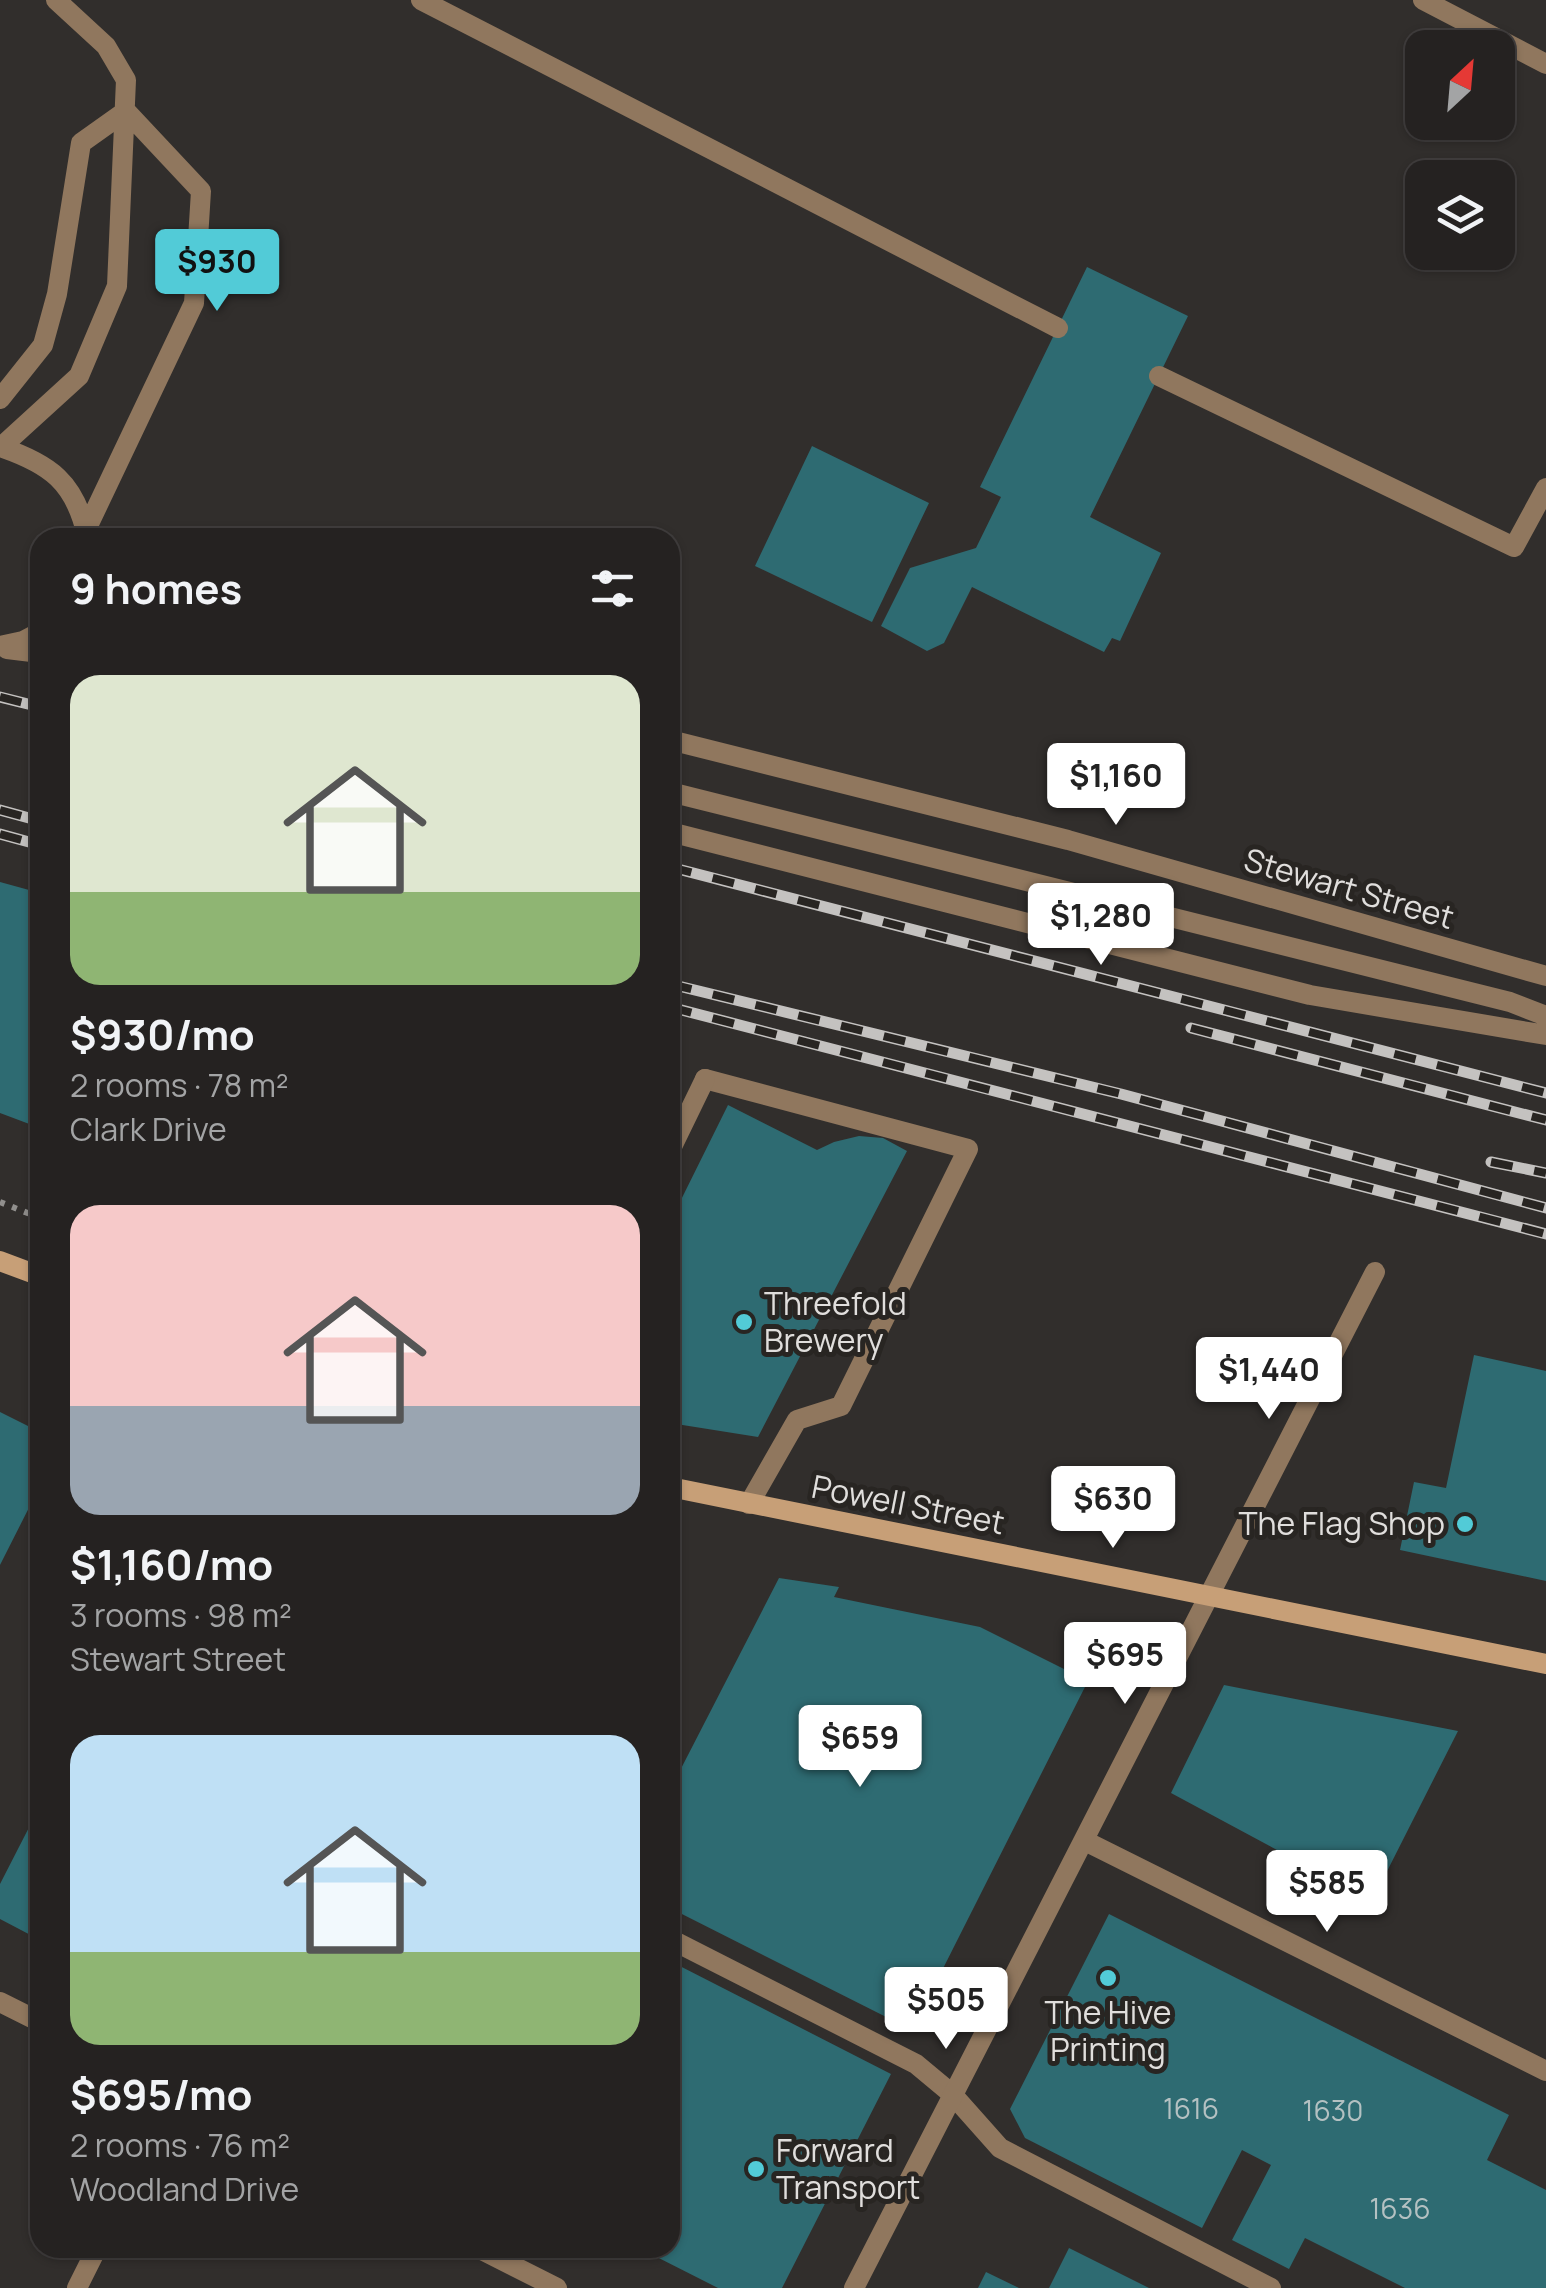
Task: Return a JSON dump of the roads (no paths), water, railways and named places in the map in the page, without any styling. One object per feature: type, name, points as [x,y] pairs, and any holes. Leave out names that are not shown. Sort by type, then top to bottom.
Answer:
[{"type":"main road","points":[[0,1261],[30,1272]]},
{"type":"main road","name":"Powell Street","points":[[680,1489],[1546,1664]]},
{"type":"street","points":[[56,0],[106,46],[126,80],[118,286],[79,376],[0,447],[37,460],[65,482],[82,511],[85,528]]},
{"type":"street","points":[[421,0],[1058,328]]},
{"type":"street","points":[[1423,0],[1546,64]]},
{"type":"street","points":[[0,399],[43,345],[58,294],[81,143],[126,112]]},
{"type":"street","points":[[89,528],[194,303],[200,190],[126,112]]},
{"type":"street","points":[[1159,376],[1514,547],[1546,488]]},
{"type":"street","points":[[0,647],[30,638]]},
{"type":"street","points":[[0,647],[30,652]]},
{"type":"street","name":"Stewart Street","points":[[680,743],[1068,840],[1546,976]]},
{"type":"street","points":[[680,794],[1510,1002],[1546,1016]]},
{"type":"street","points":[[680,835],[1310,996],[1546,1035]]},
{"type":"street","points":[[680,1130],[704,1079],[968,1149],[841,1406],[797,1420],[749,1504]]},
{"type":"street","points":[[854,2288],[1375,1272]]},
{"type":"street","points":[[1084,1841],[1546,2072]]},
{"type":"street","points":[[680,1944],[916,2064],[952,2094],[1000,2148],[1270,2288]]},
{"type":"street","points":[[0,2002],[30,2017]]},
{"type":"street","points":[[77,2288],[92,2258]]},
{"type":"street","points":[[498,2258],[557,2288]]},
{"type":"railway","points":[[0,697],[30,704]]},
{"type":"railway","points":[[0,810],[30,818]]},
{"type":"railway","points":[[0,834],[30,842]]},
{"type":"railway","points":[[680,870],[1546,1093]]},
{"type":"railway","points":[[680,986],[1121,1094],[1546,1208]]},
{"type":"railway","points":[[680,1010],[1546,1234]]},
{"type":"railway","points":[[1191,1028],[1546,1120]]},
{"type":"railway","points":[[1491,1162],[1546,1173]]},
{"type":"place","name":"Threefold Brewery","points":[[744,1322]]},
{"type":"place","name":"The Flag Shop","points":[[1465,1524]]},
{"type":"place","name":"The Hive Printing","points":[[1108,1978]]},
{"type":"place","name":"Forward Transport","points":[[756,2169]]}]
